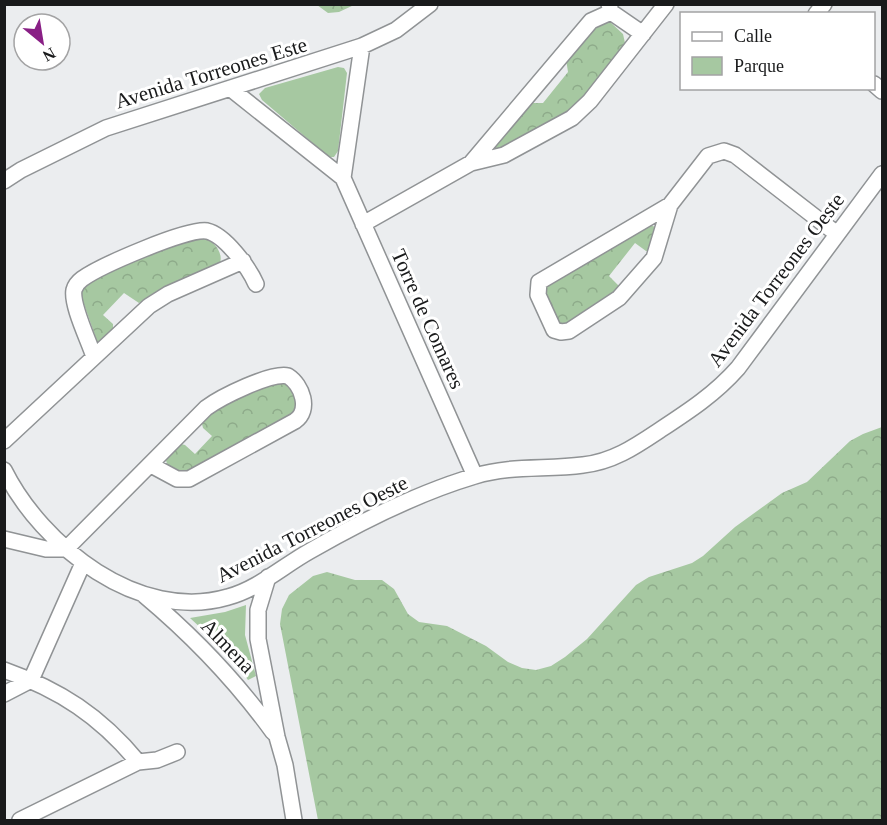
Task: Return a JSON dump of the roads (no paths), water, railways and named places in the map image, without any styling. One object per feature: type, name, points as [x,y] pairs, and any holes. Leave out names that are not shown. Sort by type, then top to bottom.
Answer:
[{"type":"street","name":"Avenida Torreones Este","points":[[4,181],[50,155],[106,128],[362,46],[396,30],[430,4]]},
{"type":"street","points":[[363,224],[471,163],[492,159],[513,151],[579,113],[666,4]]},
{"type":"street","points":[[471,163],[586,26],[597,17],[610,8],[643,34]]},
{"type":"street","points":[[343,178],[362,46]]},
{"type":"street","name":"Torre de Comares","points":[[231,89],[343,178],[475,476]]},
{"type":"street","points":[[670,206],[539,282],[538,295],[554,330],[569,331],[627,291],[654,258],[670,206],[712,153],[724,151],[735,155],[837,234]]},
{"type":"street","name":"Avenida Torreones Oeste","points":[[4,470],[28,509],[66,549],[83,563],[111,580],[139,592],[181,602],[216,600],[242,592],[339,535],[392,509],[475,476],[510,469],[570,466],[605,461],[628,451],[699,405],[738,368],[882,174]]},
{"type":"street","points":[[94,357],[74,298],[76,286],[83,278],[153,246],[208,231],[218,237],[243,261],[256,284]]},
{"type":"street","points":[[4,441],[158,300],[243,261]]},
{"type":"street","points":[[4,539],[46,549],[66,549],[217,400],[277,375],[288,376],[296,384],[305,407],[300,418],[295,421],[189,479],[177,479],[152,465]]},
{"type":"street","points":[[4,694],[32,680],[83,563]]},
{"type":"street","name":"Almena","points":[[268,577],[258,610],[257,633],[277,737],[285,765],[294,820]]},
{"type":"street","name":"Almena","points":[[139,592],[167,615],[219,666],[277,737]]},
{"type":"street","points":[[4,670],[32,680],[63,696],[93,716],[138,762]]},
{"type":"street","points":[[20,820],[138,762],[157,760],[177,752]]}]
